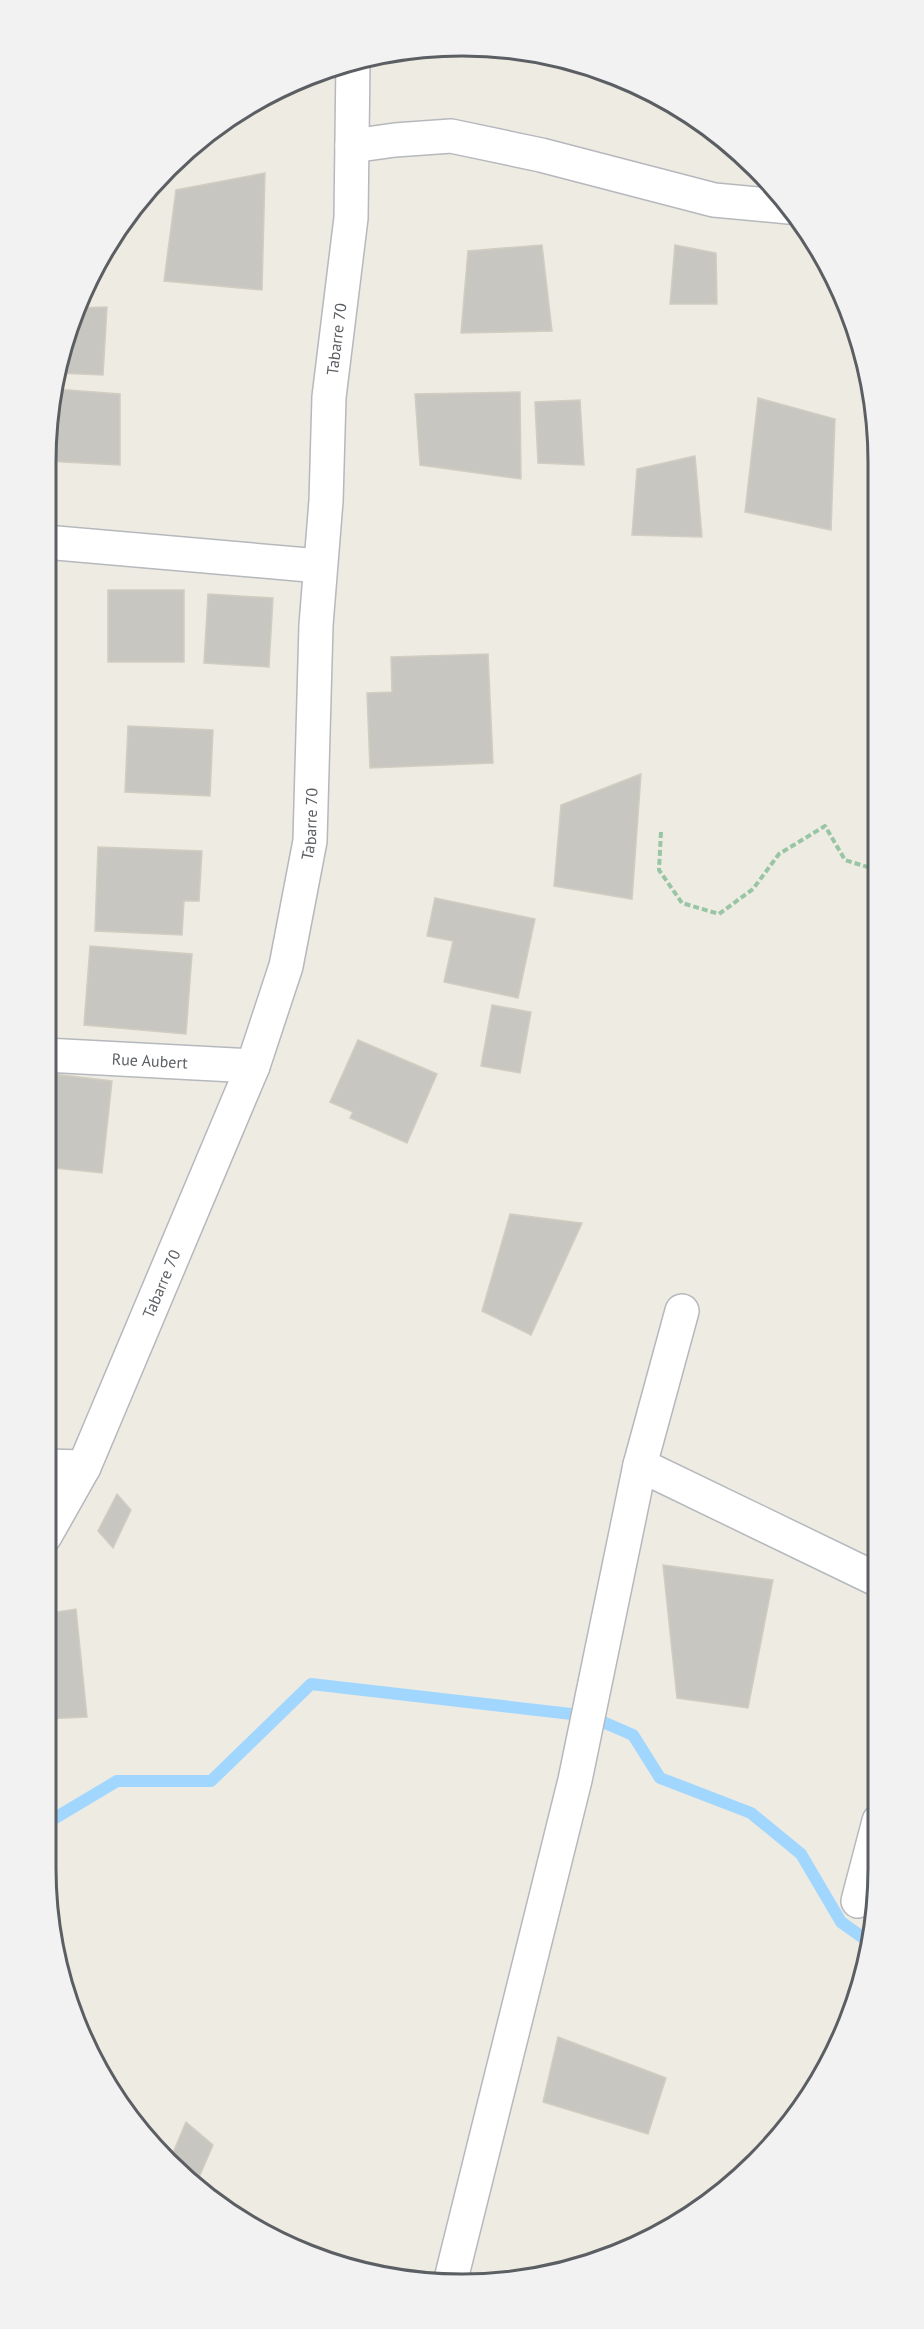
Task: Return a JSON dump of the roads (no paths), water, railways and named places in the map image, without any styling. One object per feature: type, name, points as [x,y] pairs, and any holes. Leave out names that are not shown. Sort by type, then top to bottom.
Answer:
[{"type":"street","name":"Tabarre 70","points":[[56,1517],[84,1467],[253,1066],[286,966],[310,841],[316,625],[326,501],[329,397],[351,218],[353,70]]},
{"type":"street","points":[[352,146],[451,136],[541,155],[714,200],[777,206]]},
{"type":"street","points":[[56,543],[320,566]]},
{"type":"street","name":"Rue Aubert","points":[[56,1056],[253,1066]]},
{"type":"street","points":[[452,2274],[575,1779],[640,1464],[682,1311]]},
{"type":"street","points":[[640,1464],[868,1575]]},
{"type":"street","points":[[56,1466],[84,1467]]},
{"type":"street","points":[[858,1901],[868,1863]]},
{"type":"waterway","points":[[56,1817],[117,1781],[211,1781],[311,1684],[589,1716],[633,1735],[660,1778],[751,1813],[801,1854],[841,1922],[862,1937]]}]
